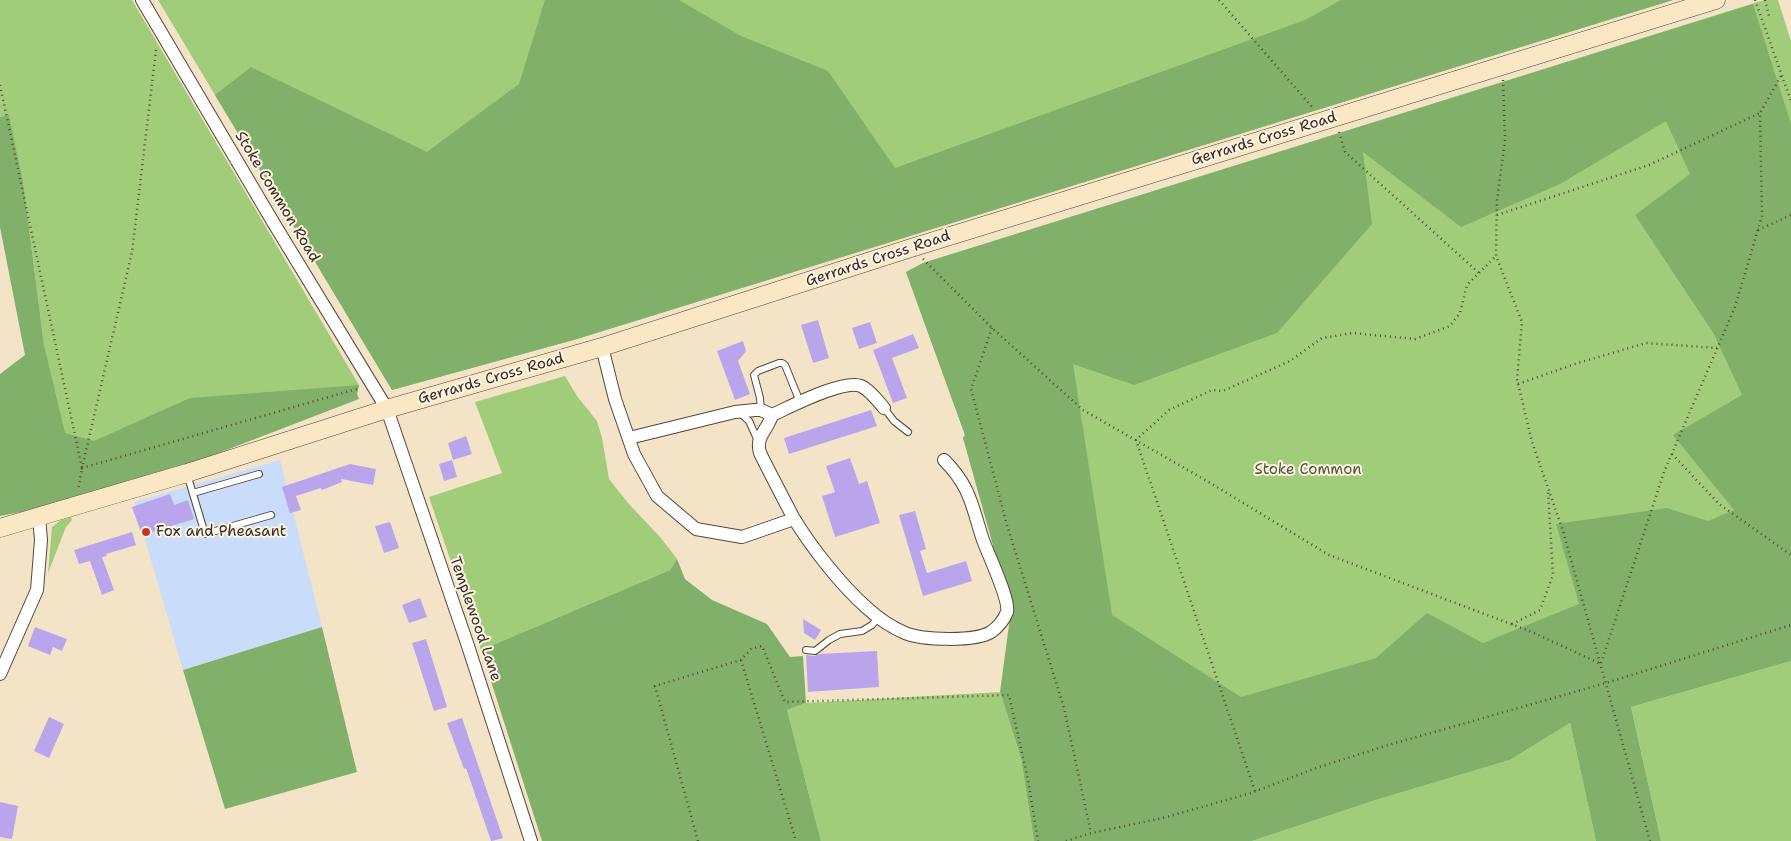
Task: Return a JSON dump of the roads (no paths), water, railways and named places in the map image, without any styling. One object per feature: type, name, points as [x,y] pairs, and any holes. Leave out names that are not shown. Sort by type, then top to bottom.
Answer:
[{"type":"main road","name":"Gerrards Cross Road","points":[[0,528],[387,409],[602,347],[912,248],[1716,0]]},
{"type":"street","name":"Stoke Common Road","points":[[142,0],[387,409]]},
{"type":"street","points":[[602,347],[614,399],[634,454],[657,496],[696,529],[742,537],[794,518]]},
{"type":"street","points":[[629,438],[738,411],[766,412],[800,402],[817,394],[850,385],[855,385],[868,391],[884,408]]},
{"type":"street","name":"Templewood Lane","points":[[387,409],[468,646],[530,841]]},
{"type":"street","points":[[766,412],[758,443],[760,453],[794,518],[827,565],[865,607],[878,618],[906,633],[930,638],[953,639],[989,633],[1001,624],[1007,610],[1004,596],[983,540],[970,497],[956,472],[944,460]]},
{"type":"street","points":[[0,674],[37,590],[41,540],[39,517]]},
{"type":"lane","points":[[766,412],[754,375],[758,371],[779,363],[785,366],[800,402]]},
{"type":"lane","points":[[884,408],[894,421],[908,432]]},
{"type":"lane","points":[[738,411],[749,421],[758,443]]},
{"type":"lane","points":[[187,472],[205,534],[271,515]]},
{"type":"lane","points":[[193,493],[259,474]]},
{"type":"lane","points":[[806,650],[815,651],[840,634],[862,631],[872,625],[878,618]]},
{"type":"place","name":"Fox and Pheasant","points":[[146,532]]},
{"type":"park label","name":"Stoke Common","points":[[1308,470]]}]
